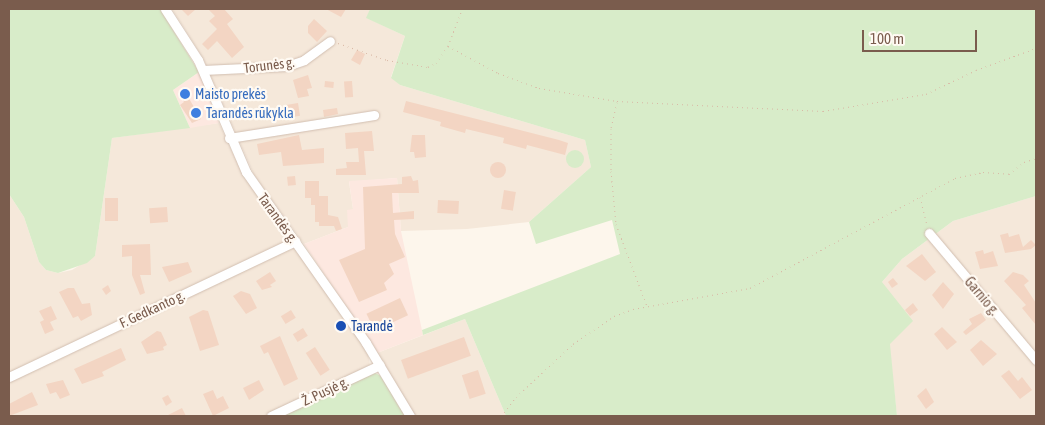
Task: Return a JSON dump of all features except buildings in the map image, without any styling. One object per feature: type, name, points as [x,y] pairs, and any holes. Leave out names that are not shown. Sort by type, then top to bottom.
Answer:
[{"type":"street","name":"Tarandės g.","points":[[165,9],[203,70],[229,138],[254,184],[380,365],[410,416]]},
{"type":"street","name":"Torunės g.","points":[[203,70],[297,63],[330,41]]},
{"type":"street","points":[[229,138],[374,115]]},
{"type":"street","name":"Garnio g.","points":[[928,233],[1036,360]]},
{"type":"street","name":"F. Gedkanto g.","points":[[9,377],[295,241]]},
{"type":"street","name":"Ž. Pusjė g.","points":[[271,416],[380,365]]},
{"type":"path","points":[[330,41],[352,45],[388,60],[423,67],[436,63],[448,46],[462,9]]},
{"type":"path","points":[[448,46],[498,73],[540,88],[617,101],[823,111],[926,94],[976,70],[1036,48]]},
{"type":"path","points":[[617,101],[611,129],[610,171],[616,224],[647,306]]},
{"type":"path","points":[[501,416],[516,397],[574,344],[614,316],[647,306],[750,288],[955,178],[983,172],[1010,174],[1024,162],[1036,158]]},
{"type":"path","points":[[920,196],[928,233]]},
{"type":"shaded area","points":[[172,9],[370,9],[367,18],[405,36],[391,77],[400,85],[585,140],[591,167],[529,222],[467,229],[401,231],[397,178],[349,182],[353,209],[348,227],[304,244],[254,175],[203,58]]},
{"type":"shaded area","points":[[199,72],[219,123],[190,128],[173,90]]},
{"type":"shaded area","points":[[219,123],[234,156],[367,349],[370,365],[264,416],[9,416],[9,194],[24,217],[39,262],[46,270],[58,273],[72,270],[95,256],[112,138]]},
{"type":"shaded area","points":[[397,178],[401,231],[423,335],[377,353],[304,244],[348,227],[347,210],[353,209],[349,181]]},
{"type":"shaded area","points":[[1036,196],[1036,416],[897,416],[882,282],[902,259],[953,221]]},
{"type":"shaded area","points":[[465,319],[506,416],[415,416],[377,353]]},
{"type":"green space","points":[[9,9],[160,9],[199,72],[173,90],[190,128],[112,138],[95,256],[87,263],[58,273],[46,270],[39,262],[24,217],[9,194]]},
{"type":"green space","points":[[370,9],[1036,9],[1036,196],[953,221],[902,259],[882,282],[913,321],[890,344],[897,416],[506,416],[465,319],[423,335],[422,330],[620,254],[612,220],[536,244],[529,222],[591,167],[585,140],[400,85],[391,78],[405,36],[366,18]]},
{"type":"green space","points":[[571,150],[579,150],[584,155],[582,166],[571,168],[566,163],[566,155]]},
{"type":"green space","points":[[375,373],[381,376],[405,416],[282,416]]},
{"type":"place","name":"Maisto prekės","points":[[185,94]]},
{"type":"place","name":"Tarandės rūkykla","points":[[196,113]]},
{"type":"place","name":"Tarandė","points":[[341,326]]}]
